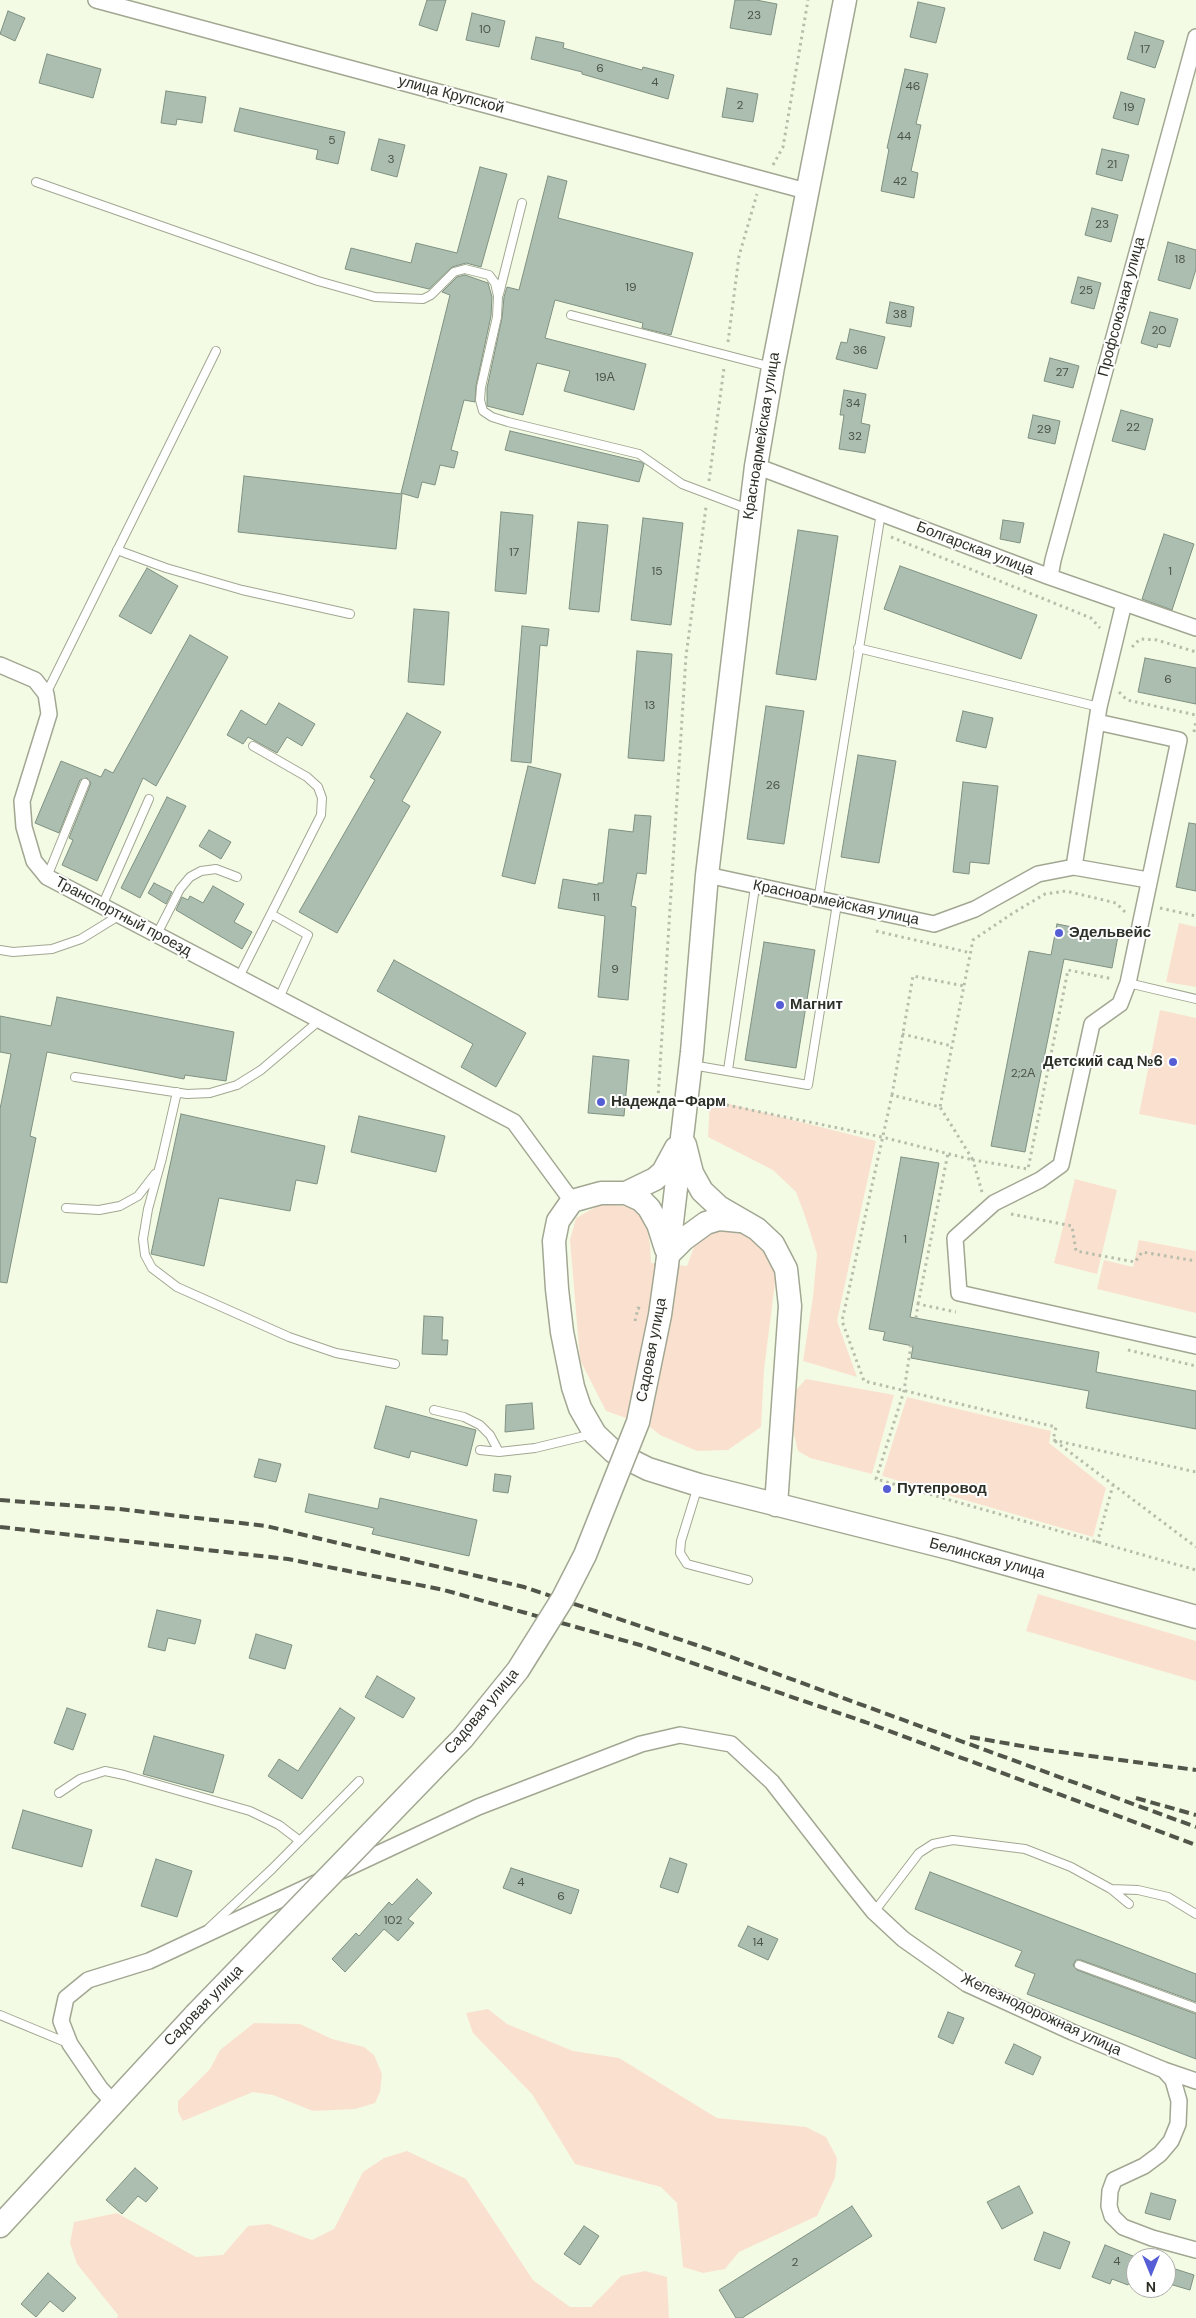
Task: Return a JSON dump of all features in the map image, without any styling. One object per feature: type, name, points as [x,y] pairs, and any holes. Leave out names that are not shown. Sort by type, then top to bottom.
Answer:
[{"type":"main road","name":"Красноармейская улица","points":[[691,1058],[708,876],[756,466],[772,367],[845,0]]},
{"type":"main road","name":"Садовая улица","points":[[0,2226],[195,2014],[463,1738],[518,1670],[563,1598],[585,1555],[638,1422],[660,1315],[691,1058]]},
{"type":"main road","points":[[572,1201],[601,1194],[626,1193],[655,1179],[663,1172],[674,1154],[682,1129]]},
{"type":"main road","points":[[682,1129],[692,1174],[702,1191],[719,1207],[757,1229],[773,1244],[786,1269],[789,1287],[776,1505]]},
{"type":"main road","points":[[626,1193],[641,1200],[649,1208],[658,1224],[667,1260]]},
{"type":"main road","name":"Белинская улица","points":[[572,1201],[558,1221],[555,1235],[557,1289],[562,1332],[573,1387],[580,1408],[596,1434],[614,1452],[648,1469],[698,1485],[952,1549],[1196,1617]]},
{"type":"main road","points":[[667,1260],[684,1239],[706,1223],[719,1219],[744,1222]]},
{"type":"street","name":"улица Крупской","points":[[96,0],[806,191]]},
{"type":"street","name":"Профсоюзная улица","points":[[1050,578],[1055,551],[1196,37]]},
{"type":"street","name":"Болгарская улица","points":[[756,466],[881,512],[1050,578],[1196,628]]},
{"type":"street","points":[[1074,867],[1098,715],[1124,603]]},
{"type":"street","points":[[0,665],[35,680],[46,694]]},
{"type":"street","name":"Транспортный проезд","points":[[46,694],[49,714],[22,801],[24,827],[34,861],[47,877],[514,1122],[572,1201]]},
{"type":"street","points":[[1098,715],[1179,740],[1128,982],[1120,1004],[1092,1024],[1061,1165],[1040,1180],[994,1204],[955,1238],[959,1293],[1196,1346]]},
{"type":"street","name":"Красноармейская улица","points":[[708,876],[818,901],[934,924],[975,909],[1038,874],[1074,867],[1148,880]]},
{"type":"street","name":"Железнодорожная улица","points":[[113,2102],[100,2088],[70,2044],[61,2021],[66,1998],[88,1980],[149,1961],[478,1807],[641,1744],[680,1735],[731,1744],[772,1782],[874,1912],[903,1939],[967,1984],[1164,2070],[1196,2081]]},
{"type":"street","points":[[1164,2070],[1173,2080],[1179,2101],[1178,2124],[1171,2141],[1160,2154],[1144,2166],[1114,2180],[1110,2191],[1109,2206],[1112,2216],[1123,2227],[1152,2238],[1196,2250]]},
{"type":"lane","points":[[36,182],[309,278],[375,297],[423,298],[431,295],[454,272],[465,268],[488,275],[495,283],[498,296]]},
{"type":"lane","points":[[522,203],[498,296],[497,317],[481,387],[480,400],[484,411],[492,417],[508,422],[640,454],[682,484],[750,509]]},
{"type":"lane","points":[[571,315],[772,367]]},
{"type":"lane","points":[[46,694],[216,351]]},
{"type":"lane","points":[[818,901],[881,512]]},
{"type":"lane","points":[[117,550],[166,568],[242,590],[350,614]]},
{"type":"lane","points":[[858,648],[1098,715]]},
{"type":"lane","points":[[239,977],[320,814],[322,798],[318,787],[307,777],[253,746]]},
{"type":"lane","points":[[47,877],[84,783]]},
{"type":"lane","points":[[102,906],[149,799]]},
{"type":"lane","points":[[157,934],[180,889],[190,877],[201,871],[216,869],[237,877]]},
{"type":"lane","points":[[728,1070],[755,887]]},
{"type":"lane","points":[[691,1058],[728,1070],[808,1085],[837,904]]},
{"type":"lane","points":[[271,914],[308,935],[283,1000]]},
{"type":"lane","points":[[0,950],[13,952],[52,949],[81,939],[120,916]]},
{"type":"lane","points":[[1128,982],[1196,999]]},
{"type":"lane","points":[[75,1077],[176,1092],[210,1093],[237,1085],[261,1070],[320,1020]]},
{"type":"lane","points":[[176,1092],[143,1239],[145,1255],[152,1268],[176,1287],[289,1337],[336,1353],[395,1364]]},
{"type":"lane","points":[[66,1208],[99,1210],[120,1206],[138,1196],[152,1180],[162,1158]]},
{"type":"lane","points":[[434,1410],[464,1417],[480,1425],[490,1435],[499,1452]]},
{"type":"lane","points":[[480,1450],[499,1452],[535,1448],[596,1434]]},
{"type":"lane","points":[[698,1485],[681,1541],[680,1553],[687,1564],[748,1580]]},
{"type":"lane","points":[[59,1793],[80,1779],[106,1771],[250,1811],[279,1825],[300,1841]]},
{"type":"lane","points":[[200,1936],[360,1781]]},
{"type":"lane","points":[[874,1912],[919,1853],[933,1844],[953,1840],[1025,1849],[1071,1867],[1111,1889],[1129,1904]]},
{"type":"lane","points":[[1111,1889],[1138,1890],[1168,1897],[1196,1914]]},
{"type":"lane","points":[[1079,1965],[1196,2008]]},
{"type":"lane","points":[[0,2015],[70,2044]]},
{"type":"path","points":[[728,344],[739,256],[756,195],[783,147],[808,0]]},
{"type":"path","points":[[708,490],[725,363]]},
{"type":"path","points":[[707,500],[686,656],[658,1098],[722,1104],[882,1137],[973,1160],[1028,1169],[1068,970],[1113,979],[1115,970]]},
{"type":"path","points":[[877,532],[1091,618],[1102,633]]},
{"type":"path","points":[[1129,649],[1140,639],[1157,640],[1196,652]]},
{"type":"path","points":[[1118,690],[1127,700],[1196,715]]},
{"type":"path","points":[[973,940],[1013,912],[1045,894],[1066,891],[1116,902],[1125,911],[1125,916]]},
{"type":"path","points":[[1144,905],[1196,916]]},
{"type":"path","points":[[892,1095],[913,976],[964,986]]},
{"type":"path","points":[[902,1034],[952,1046]]},
{"type":"path","points":[[940,1107],[973,1160],[986,1210],[1072,1226],[1076,1251],[1135,1262],[1142,1252],[1196,1262]]},
{"type":"path","points":[[916,1318],[948,1154]]},
{"type":"path","points":[[918,1304],[957,1312]]},
{"type":"path","points":[[910,1345],[904,1391],[876,1478],[1196,1570]]},
{"type":"path","points":[[1120,1348],[1196,1366]]},
{"type":"path","points":[[1053,1440],[1196,1547]]},
{"type":"path","points":[[1098,1543],[1113,1485]]},
{"type":"shaded area","points":[[1179,923],[1196,927],[1196,987],[1166,982]]},
{"type":"shaded area","points":[[1160,1010],[1196,1018],[1196,1125],[1139,1114]]},
{"type":"shaded area","points":[[710,1099],[876,1141],[837,1321],[857,1377],[803,1361],[813,1297],[817,1254],[805,1216],[796,1192],[773,1170],[708,1137]]},
{"type":"shaded area","points":[[1075,1179],[1117,1190],[1097,1274],[1054,1263]]},
{"type":"shaded area","points":[[601,1204],[633,1207],[645,1220],[650,1244],[651,1263],[687,1266],[694,1247],[716,1229],[742,1228],[767,1251],[776,1275],[764,1370],[761,1427],[728,1450],[697,1451],[660,1435],[649,1426],[606,1411],[580,1360],[570,1240],[576,1218]]},
{"type":"shaded area","points":[[1139,1240],[1196,1251],[1196,1313],[1097,1289],[1104,1260],[1133,1267]]},
{"type":"shaded area","points":[[806,1379],[894,1395],[872,1474],[810,1458],[798,1451],[791,1421],[796,1390]]},
{"type":"shaded area","points":[[907,1397],[1051,1431],[1049,1443],[1106,1488],[1093,1537],[882,1476]]},
{"type":"shaded area","points":[[1038,1594],[1196,1641],[1196,1681],[1026,1631]]},
{"type":"shaded area","points":[[488,2009],[507,2024],[573,2051],[619,2058],[717,2118],[806,2127],[826,2137],[837,2158],[835,2178],[817,2216],[739,2252],[725,2269],[703,2273],[683,2267],[677,2203],[661,2187],[575,2164],[532,2094],[473,2033],[466,2013]]},
{"type":"shaded area","points":[[254,2023],[300,2024],[332,2039],[364,2047],[374,2055],[382,2074],[380,2092],[375,2103],[355,2109],[313,2111],[273,2095],[253,2092],[183,2121],[178,2112],[178,2101],[210,2069],[220,2050]]},
{"type":"shaded area","points":[[407,2151],[466,2179],[533,2280],[570,2307],[591,2307],[621,2276],[645,2271],[667,2277],[669,2318],[117,2318],[118,2315],[77,2264],[70,2243],[74,2222],[117,2213],[196,2257],[223,2255],[248,2226],[269,2224],[312,2240],[334,2229],[363,2172],[384,2158]]},
{"type":"building","points":[[427,0],[446,0],[437,31],[419,25]]},
{"type":"building","points":[[735,0],[756,0],[777,4],[771,35],[730,28]]},
{"type":"building","points":[[918,2],[945,8],[936,43],[910,37]]},
{"type":"building","points":[[8,11],[25,18],[15,41],[0,34]]},
{"type":"building","points":[[472,13],[505,21],[499,47],[466,40]]},
{"type":"building","points":[[1135,32],[1164,41],[1155,68],[1127,59]]},
{"type":"building","points":[[536,37],[564,43],[563,48],[642,70],[643,67],[674,75],[668,99],[582,74],[582,72],[531,59]]},
{"type":"building","points":[[47,54],[101,69],[93,98],[39,83]]},
{"type":"building","points":[[905,69],[928,74],[916,124],[921,125],[911,171],[918,173],[914,198],[881,191],[889,149],[887,148]]},
{"type":"building","points":[[727,88],[758,94],[753,122],[722,117]]},
{"type":"building","points":[[166,91],[206,97],[202,123],[177,119],[176,125],[161,123]]},
{"type":"building","points":[[1121,92],[1145,99],[1138,125],[1113,118]]},
{"type":"building","points":[[240,108],[345,132],[338,164],[316,159],[318,150],[234,131]]},
{"type":"building","points":[[379,139],[405,145],[397,177],[371,170]]},
{"type":"building","points":[[1102,149],[1129,155],[1122,181],[1096,174]]},
{"type":"building","points":[[480,167],[507,174],[481,267],[466,263],[452,267],[429,289],[345,269],[351,248],[411,263],[416,243],[457,253]]},
{"type":"building","points":[[548,176],[567,181],[558,218],[693,253],[671,335],[642,328],[643,323],[555,300],[545,338],[646,364],[634,410],[564,391],[570,371],[537,363],[523,415],[487,406],[487,388],[502,318],[504,297],[507,287],[519,290]]},
{"type":"building","points":[[1092,208],[1118,215],[1111,242],[1085,235]]},
{"type":"building","points":[[1168,242],[1196,250],[1196,269],[1190,289],[1158,280]]},
{"type":"building","points":[[465,275],[488,283],[492,297],[491,316],[476,386],[475,402],[464,400],[451,450],[458,452],[454,468],[440,465],[435,485],[422,482],[418,498],[401,493],[450,295],[442,292],[457,277]]},
{"type":"building","points":[[1078,277],[1101,283],[1094,309],[1071,303]]},
{"type":"building","points":[[890,302],[914,307],[911,327],[886,323]]},
{"type":"building","points":[[1150,312],[1178,319],[1170,347],[1158,344],[1157,348],[1141,343]]},
{"type":"building","points":[[850,329],[885,337],[877,369],[836,359],[841,342],[847,343]]},
{"type":"building","points":[[1050,358],[1079,366],[1073,388],[1044,381]]},
{"type":"building","points":[[844,390],[866,394],[861,423],[870,425],[865,453],[839,449],[844,415],[840,415]]},
{"type":"building","points":[[1121,410],[1153,419],[1145,450],[1112,441]]},
{"type":"building","points":[[1033,415],[1060,421],[1055,444],[1028,438]]},
{"type":"building","points":[[510,431],[641,462],[644,464],[639,482],[505,450]]},
{"type":"building","points":[[244,476],[402,494],[396,549],[238,532]]},
{"type":"building","points":[[501,512],[533,515],[526,594],[495,591]]},
{"type":"building","points":[[643,518],[683,523],[671,625],[631,620]]},
{"type":"building","points":[[1003,520],[1024,523],[1020,543],[1000,539]]},
{"type":"building","points":[[578,522],[608,525],[599,612],[569,609]]},
{"type":"building","points":[[798,530],[838,536],[816,680],[776,674]]},
{"type":"building","points":[[1164,534],[1194,544],[1172,610],[1142,599]]},
{"type":"building","points":[[900,566],[1037,615],[1021,659],[884,609]]},
{"type":"building","points":[[147,568],[178,586],[151,634],[119,616]]},
{"type":"building","points":[[414,609],[449,612],[444,685],[408,682]]},
{"type":"building","points":[[522,626],[549,629],[547,646],[540,645],[531,763],[511,761]]},
{"type":"building","points":[[190,635],[228,657],[156,786],[143,778],[97,881],[62,865],[73,840],[69,838],[91,783],[87,778],[80,780],[59,833],[35,823],[61,761],[101,777],[105,769],[113,773]]},
{"type":"building","points":[[637,651],[672,654],[664,761],[628,758]]},
{"type":"building","points":[[1145,658],[1196,668],[1196,704],[1138,692]]},
{"type":"building","points":[[279,703],[315,724],[302,746],[287,737],[277,753],[248,737],[243,744],[227,735],[241,710],[266,725]]},
{"type":"building","points":[[766,706],[804,711],[784,844],[747,839]]},
{"type":"building","points":[[963,711],[993,718],[986,748],[956,741]]},
{"type":"building","points":[[407,713],[441,732],[402,801],[410,806],[337,933],[299,912],[375,780],[370,777]]},
{"type":"building","points":[[858,755],[896,761],[879,863],[841,857]]},
{"type":"building","points":[[528,766],[561,774],[535,884],[502,876]]},
{"type":"building","points":[[963,782],[998,786],[989,864],[970,862],[969,874],[953,872]]},
{"type":"building","points":[[167,797],[186,806],[140,898],[121,888]]},
{"type":"building","points":[[635,815],[651,816],[646,874],[637,873],[631,906],[636,907],[628,1000],[598,997],[605,916],[558,908],[563,879],[598,885],[598,883],[603,883],[609,829],[633,832]]},
{"type":"building","points":[[1189,823],[1196,824],[1196,891],[1176,887]]},
{"type":"building","points":[[209,830],[231,842],[221,859],[199,846]]},
{"type":"building","points":[[154,883],[172,892],[166,904],[148,893]]},
{"type":"building","points":[[213,886],[244,904],[234,922],[252,932],[242,949],[176,910],[182,897],[188,900],[190,896],[203,903]]},
{"type":"building","points":[[1057,924],[1118,936],[1112,968],[1064,959],[1025,1152],[991,1146],[1029,951],[1051,955]]},
{"type":"building","name":"Магнит","points":[[764,942],[815,950],[796,1068],[745,1060]]},
{"type":"building","points":[[394,960],[526,1033],[496,1087],[461,1067],[473,1044],[377,991]]},
{"type":"building","points":[[57,997],[234,1032],[226,1081],[185,1075],[184,1079],[47,1052],[30,1136],[36,1138],[7,1283],[0,1282],[0,1109],[11,1054],[0,1052],[0,1016],[51,1026]]},
{"type":"building","points":[[593,1056],[629,1060],[624,1116],[588,1113]]},
{"type":"building","points":[[181,1114],[325,1146],[317,1184],[296,1180],[290,1211],[219,1198],[204,1266],[151,1254]]},
{"type":"building","points":[[359,1116],[445,1136],[436,1172],[351,1152]]},
{"type":"building","points":[[901,1157],[939,1163],[910,1317],[1099,1352],[1096,1372],[1196,1391],[1196,1429],[1086,1408],[1089,1391],[911,1358],[913,1346],[883,1340],[885,1332],[869,1329]]},
{"type":"building","points":[[424,1316],[443,1317],[442,1340],[448,1340],[447,1355],[422,1354]]},
{"type":"building","points":[[532,1403],[534,1429],[505,1432],[506,1405]]},
{"type":"building","points":[[386,1406],[476,1430],[467,1466],[411,1451],[409,1458],[374,1448]]},
{"type":"building","points":[[259,1459],[281,1464],[276,1482],[254,1477]]},
{"type":"building","points":[[495,1474],[511,1476],[508,1493],[493,1491]]},
{"type":"building","points":[[309,1494],[378,1509],[380,1498],[477,1520],[469,1556],[372,1534],[374,1528],[305,1512]]},
{"type":"building","points":[[157,1610],[201,1620],[195,1644],[168,1638],[165,1651],[148,1647]]},
{"type":"building","points":[[256,1634],[292,1645],[285,1669],[249,1658]]},
{"type":"building","points":[[377,1676],[415,1698],[403,1718],[365,1697]]},
{"type":"building","points":[[67,1708],[86,1714],[73,1750],[54,1743]]},
{"type":"building","points":[[340,1708],[355,1718],[302,1799],[268,1776],[279,1759],[298,1771]]},
{"type":"building","points":[[154,1736],[224,1755],[213,1793],[143,1774]]},
{"type":"building","points":[[23,1810],[92,1830],[82,1867],[12,1848]]},
{"type":"building","points":[[670,1858],[687,1864],[678,1893],[660,1887]]},
{"type":"building","points":[[156,1859],[192,1871],[177,1917],[141,1906]]},
{"type":"building","points":[[511,1868],[579,1890],[571,1914],[503,1888]]},
{"type":"building","points":[[930,1872],[1196,1974],[1196,2002],[1081,1960],[1076,1960],[1073,1965],[1077,1970],[1196,2014],[1196,2059],[1027,1994],[1035,1974],[1015,1966],[1022,1951],[915,1909]]},
{"type":"building","points":[[417,1879],[432,1893],[408,1919],[414,1923],[398,1941],[384,1929],[345,1972],[332,1959],[356,1933],[359,1936],[389,1902],[392,1905]]},
{"type":"building","points":[[748,1926],[778,1939],[768,1960],[738,1946]]},
{"type":"building","points":[[948,2012],[964,2018],[953,2044],[938,2037]]},
{"type":"building","points":[[1014,2044],[1041,2057],[1033,2075],[1005,2063]]},
{"type":"building","points":[[135,2168],[158,2188],[146,2202],[138,2196],[122,2214],[106,2200]]},
{"type":"building","points":[[1019,2186],[1033,2213],[1002,2229],[987,2202]]},
{"type":"building","points":[[1151,2193],[1176,2200],[1170,2220],[1145,2213]]},
{"type":"building","points":[[852,2206],[872,2236],[742,2318],[736,2318],[719,2290]]},
{"type":"building","points":[[584,2226],[599,2236],[580,2265],[564,2254]]},
{"type":"building","points":[[1044,2232],[1070,2242],[1060,2269],[1034,2260]]},
{"type":"building","points":[[1105,2245],[1126,2253],[1126,2284],[1112,2279],[1110,2284],[1092,2277]]},
{"type":"building","points":[[1176,2269],[1194,2275],[1190,2290],[1176,2286]]},
{"type":"building","points":[[48,2273],[76,2298],[63,2312],[50,2301],[36,2317],[21,2304]]},
{"type":"railway","points":[[0,1500],[119,1509],[266,1526],[524,1587],[720,1653],[1196,1827]]},
{"type":"railway","points":[[0,1527],[288,1559],[444,1590],[640,1645],[865,1722],[1196,1845]]},
{"type":"railway","points":[[970,1737],[1045,1750],[1196,1770]]},
{"type":"railway","points":[[1136,1798],[1196,1815]]},
{"type":"place","name":"Эдельвейс","points":[[1059,933]]},
{"type":"place","name":"Магнит","points":[[780,1005]]},
{"type":"place","name":"Детский сад №6","points":[[1173,1062]]},
{"type":"place","name":"Надежда-Фарм","points":[[601,1102]]},
{"type":"place","name":"Путепровод","points":[[887,1489]]}]
